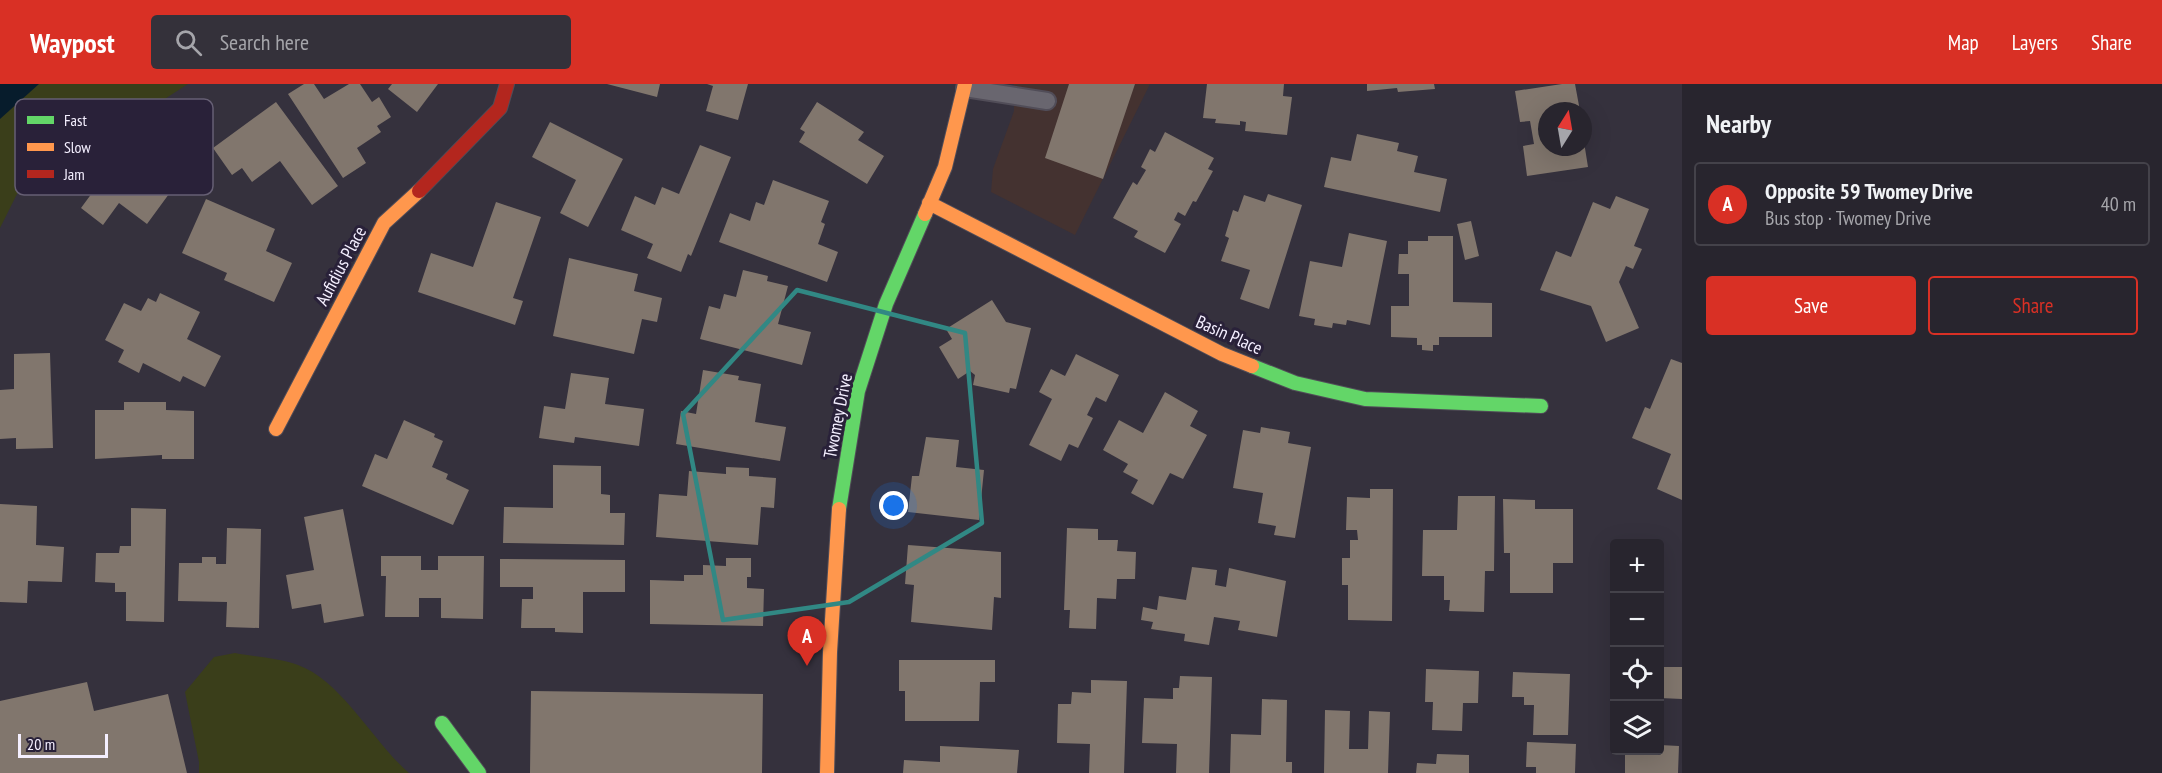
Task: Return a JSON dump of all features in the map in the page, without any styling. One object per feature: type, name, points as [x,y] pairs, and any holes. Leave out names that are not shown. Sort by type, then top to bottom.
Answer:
[{"type":"street","name":"Aufidius Place","points":[[276,429],[384,223],[415,196],[500,108],[507,84]]},
{"type":"street","name":"Twomey Drive","points":[[827,773],[830,652],[839,509],[858,391],[886,304],[945,167],[965,86]]},
{"type":"street","name":"Basin Place","points":[[929,203],[1222,354],[1295,383],[1365,399],[1541,406]]},
{"type":"street","points":[[442,723],[479,773]]},
{"type":"lane","points":[[965,86],[1047,101]]},
{"type":"highlighted area","points":[[797,290],[965,333],[982,523],[849,602],[723,620],[683,414]]},
{"type":"shaded area","points":[[1014,84],[1150,84],[1075,235],[991,192],[993,169],[1014,111]]},
{"type":"green space","points":[[0,84],[188,84],[165,99],[15,99],[16,195],[0,228]]},
{"type":"green space","points":[[235,653],[291,663],[314,673],[343,698],[409,773],[199,773],[199,762],[185,692],[214,657]]},
{"type":"water","points":[[0,84],[39,84],[22,99],[15,99],[15,106],[0,119]]},
{"type":"building","points":[[304,84],[314,84],[324,99],[349,84],[360,84],[372,102],[379,97],[391,117],[377,126],[381,132],[357,148],[366,163],[343,178],[288,94]]},
{"type":"building","points":[[392,84],[438,84],[417,112],[388,89]]},
{"type":"building","points":[[607,84],[660,84],[657,97]]},
{"type":"building","points":[[707,84],[748,84],[738,120],[706,111],[713,86]]},
{"type":"building","points":[[1069,84],[1135,84],[1103,179],[1045,158]]},
{"type":"building","points":[[1207,84],[1284,84],[1283,96],[1292,97],[1287,135],[1245,131],[1246,122],[1240,121],[1240,125],[1215,123],[1216,119],[1203,118]]},
{"type":"building","points":[[1367,84],[1434,84],[1435,89],[1398,92],[1397,88],[1367,91]]},
{"type":"building","points":[[1575,84],[1578,102],[1538,102],[1538,156],[1586,156],[1588,167],[1527,176],[1523,146],[1534,144],[1530,121],[1520,122],[1515,91]]},
{"type":"building","points":[[276,102],[338,186],[312,205],[280,161],[252,182],[242,168],[232,175],[213,148]]},
{"type":"building","points":[[817,102],[864,132],[858,140],[884,156],[867,184],[799,142],[805,132],[800,129]]},
{"type":"building","points":[[550,122],[623,159],[588,227],[560,213],[576,180],[532,157]]},
{"type":"building","points":[[1165,132],[1214,158],[1208,169],[1213,171],[1196,202],[1193,201],[1185,216],[1178,212],[1174,220],[1181,224],[1165,253],[1134,237],[1138,231],[1113,218],[1133,182],[1137,185],[1146,170],[1141,167],[1150,149],[1155,152]]},
{"type":"building","points":[[1357,134],[1399,143],[1397,151],[1418,156],[1414,172],[1447,179],[1440,212],[1324,187],[1331,157],[1351,161]]},
{"type":"building","points":[[700,145],[731,157],[691,256],[688,254],[681,272],[647,258],[653,244],[621,230],[635,196],[655,205],[662,187],[679,194]]},
{"type":"building","points":[[773,180],[829,201],[821,222],[825,224],[818,244],[838,252],[827,282],[719,242],[730,213],[750,221],[756,202],[764,205]]},
{"type":"building","points":[[1268,194],[1302,205],[1269,309],[1240,299],[1250,270],[1221,261],[1229,238],[1225,236],[1233,210],[1238,212],[1244,195],[1265,202]]},
{"type":"building","points":[[91,195],[168,195],[147,224],[119,203],[103,225],[81,208]]},
{"type":"building","points":[[1616,196],[1649,209],[1634,246],[1642,249],[1633,269],[1626,266],[1619,282],[1639,328],[1606,342],[1591,306],[1540,290],[1556,251],[1571,257],[1593,202],[1610,209]]},
{"type":"building","points":[[206,199],[275,229],[266,251],[292,263],[274,302],[224,280],[227,273],[182,253]]},
{"type":"building","points":[[496,202],[541,217],[513,298],[523,301],[515,325],[418,292],[431,253],[473,267]]},
{"type":"building","points":[[1471,221],[1479,256],[1465,260],[1457,224]]},
{"type":"building","points":[[1349,233],[1387,241],[1370,325],[1347,320],[1346,325],[1333,323],[1332,328],[1314,325],[1315,319],[1299,316],[1310,261],[1342,267]]},
{"type":"building","points":[[1428,236],[1453,236],[1453,302],[1492,303],[1492,337],[1439,337],[1439,345],[1433,345],[1433,351],[1422,350],[1422,345],[1417,345],[1417,338],[1391,337],[1391,306],[1409,306],[1409,274],[1398,274],[1399,254],[1408,254],[1408,241],[1428,241]]},
{"type":"building","points":[[569,258],[638,274],[634,291],[662,298],[657,322],[642,319],[634,354],[553,336]]},
{"type":"building","points":[[743,270],[768,276],[767,281],[788,286],[778,324],[811,332],[802,365],[700,339],[709,306],[720,309],[724,294],[736,297]]},
{"type":"building","points":[[160,293],[200,312],[187,339],[221,356],[205,387],[183,376],[180,382],[143,363],[139,373],[118,362],[124,350],[105,340],[124,303],[141,311],[148,298],[156,302]]},
{"type":"building","points":[[992,300],[1006,322],[1031,328],[1016,389],[1010,388],[1009,393],[973,385],[975,375],[970,371],[958,379],[939,347],[952,339],[946,329]]},
{"type":"building","points":[[50,353],[53,448],[16,449],[16,438],[0,439],[0,390],[14,389],[14,354]]},
{"type":"building","points":[[1076,354],[1119,375],[1106,402],[1096,397],[1087,415],[1093,418],[1078,448],[1069,444],[1061,461],[1029,445],[1052,399],[1039,392],[1051,369],[1065,376]]},
{"type":"building","points":[[1671,359],[1682,363],[1682,500],[1657,489],[1671,454],[1632,438],[1645,407],[1650,409]]},
{"type":"building","points":[[703,370],[739,376],[738,380],[761,384],[755,422],[786,427],[780,461],[676,444],[681,411],[696,414]]},
{"type":"building","points":[[571,373],[609,378],[605,404],[644,409],[639,446],[575,437],[574,443],[539,438],[544,406],[565,409]]},
{"type":"building","points":[[1165,392],[1198,411],[1190,426],[1207,435],[1183,479],[1170,473],[1153,505],[1131,493],[1138,480],[1123,472],[1128,464],[1103,450],[1119,420],[1143,433]]},
{"type":"building","points":[[124,402],[166,402],[166,410],[194,411],[194,459],[162,459],[162,455],[95,459],[95,410],[124,410]]},
{"type":"building","points":[[404,420],[435,434],[434,437],[443,441],[432,467],[448,474],[446,479],[469,490],[453,525],[362,486],[375,454],[387,459]]},
{"type":"building","points":[[1261,427],[1290,432],[1288,443],[1311,447],[1295,538],[1274,535],[1276,526],[1258,523],[1263,493],[1233,488],[1243,430],[1260,433]]},
{"type":"building","points":[[926,437],[959,440],[956,467],[984,470],[979,520],[908,512],[912,476],[919,476]]},
{"type":"building","points":[[553,465],[601,466],[601,494],[610,495],[610,513],[625,513],[624,545],[503,543],[504,507],[553,508]]},
{"type":"building","points":[[726,467],[749,468],[749,476],[776,478],[774,508],[761,507],[758,545],[656,537],[659,494],[687,496],[689,471],[726,474]]},
{"type":"building","points":[[1370,489],[1393,489],[1392,621],[1348,620],[1348,585],[1342,585],[1342,558],[1350,558],[1350,540],[1358,540],[1357,530],[1346,530],[1347,497],[1370,498]]},
{"type":"building","points":[[1458,496],[1495,496],[1494,571],[1485,571],[1484,612],[1449,611],[1450,600],[1444,600],[1444,576],[1422,576],[1423,530],[1457,530]]},
{"type":"building","points":[[1503,499],[1535,500],[1535,509],[1573,509],[1573,563],[1553,563],[1553,593],[1510,593],[1510,553],[1504,553]]},
{"type":"building","points":[[0,504],[37,506],[36,545],[64,547],[62,582],[28,581],[27,603],[0,602]]},
{"type":"building","points":[[131,508],[166,509],[164,622],[126,621],[126,592],[115,592],[115,583],[95,582],[96,553],[119,553],[120,546],[131,546]]},
{"type":"building","points":[[343,509],[364,616],[324,623],[321,604],[292,609],[286,575],[314,570],[304,517]]},
{"type":"building","points":[[227,528],[261,529],[259,628],[226,627],[227,602],[178,601],[179,563],[202,563],[202,557],[216,557],[216,564],[226,564]]},
{"type":"building","points":[[1067,528],[1098,529],[1098,540],[1118,540],[1117,551],[1136,552],[1135,579],[1117,579],[1116,599],[1097,598],[1096,629],[1069,628],[1070,610],[1064,610]]},
{"type":"building","points":[[908,545],[1001,552],[1001,598],[994,597],[992,630],[911,622],[914,585],[905,584]]},
{"type":"building","points":[[381,556],[421,556],[421,570],[438,570],[438,556],[484,556],[483,619],[441,618],[441,598],[419,598],[419,617],[385,617],[386,576],[381,576]]},
{"type":"building","points":[[726,558],[751,558],[751,577],[747,577],[747,588],[764,589],[763,626],[650,624],[650,580],[684,581],[684,575],[703,575],[703,565],[726,566]]},
{"type":"building","points":[[500,559],[625,560],[625,592],[583,592],[583,633],[555,632],[555,628],[521,628],[522,599],[533,599],[533,587],[500,587]]},
{"type":"building","points":[[1192,567],[1217,570],[1215,585],[1226,587],[1229,568],[1286,581],[1277,637],[1238,630],[1240,621],[1214,617],[1209,645],[1184,641],[1185,634],[1151,629],[1153,622],[1141,620],[1143,607],[1157,610],[1159,596],[1186,600]]},
{"type":"building","points":[[899,660],[995,660],[995,682],[980,682],[979,721],[905,721],[905,691],[899,691]]},
{"type":"building","points":[[1664,667],[1682,667],[1682,699],[1664,698]]},
{"type":"building","points":[[1426,669],[1479,671],[1478,703],[1463,703],[1462,731],[1432,730],[1433,702],[1425,702]]},
{"type":"building","points":[[1513,672],[1570,674],[1568,735],[1533,735],[1534,705],[1524,705],[1524,697],[1512,697]]},
{"type":"building","points":[[1180,676],[1212,677],[1209,773],[1176,773],[1177,744],[1142,743],[1144,698],[1173,699],[1173,688],[1179,688]]},
{"type":"building","points":[[1091,680],[1127,681],[1124,773],[1089,773],[1090,744],[1057,743],[1058,704],[1071,704],[1072,692],[1091,693]]},
{"type":"building","points":[[87,682],[94,711],[168,694],[187,773],[0,773],[0,701]]},
{"type":"building","points":[[531,691],[763,694],[762,773],[530,773]]},
{"type":"building","points":[[1262,699],[1287,700],[1286,762],[1292,762],[1292,773],[1230,773],[1231,734],[1261,735]]},
{"type":"building","points":[[1325,710],[1350,711],[1349,749],[1368,749],[1369,711],[1390,712],[1388,773],[1324,773]]},
{"type":"building","points":[[1527,742],[1576,744],[1575,773],[1536,773],[1536,767],[1526,767]]},
{"type":"building","points":[[1664,745],[1679,746],[1678,773],[1625,773],[1625,755],[1664,755]]},
{"type":"building","points":[[940,746],[1019,750],[1017,773],[903,773],[904,760],[940,762]]},
{"type":"building","points":[[1437,754],[1469,755],[1469,773],[1416,773],[1417,763],[1436,764]]},
{"type":"traffic: fast","points":[[839,509],[858,391],[886,304],[925,214]]},
{"type":"traffic: fast","points":[[1252,366],[1295,383],[1365,399],[1541,406]]},
{"type":"traffic: fast","points":[[442,723],[479,773]]},
{"type":"traffic: slow","points":[[925,214],[945,167],[965,84]]},
{"type":"traffic: slow","points":[[276,429],[384,223],[419,191]]},
{"type":"traffic: slow","points":[[929,203],[1222,354],[1252,366]]},
{"type":"traffic: slow","points":[[827,773],[830,652],[839,509]]},
{"type":"traffic: jam","points":[[419,191],[500,108],[507,84]]},
{"type":"place","name":"Opposite 59 Twomey Drive","points":[[807,666]]}]
